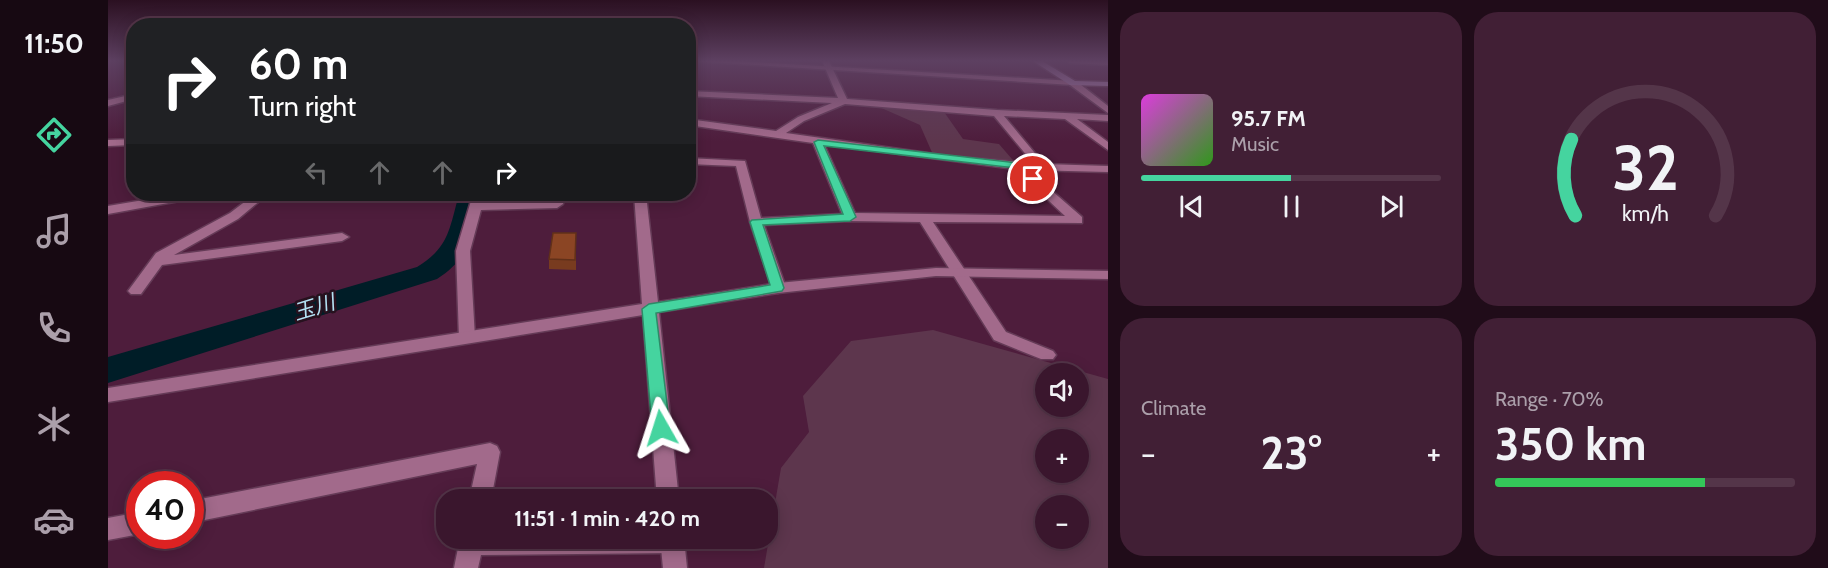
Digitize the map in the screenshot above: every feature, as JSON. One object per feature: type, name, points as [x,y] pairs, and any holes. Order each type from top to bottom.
[{"type":"street","points":[[838,88],[844,101]]},
{"type":"street","points":[[1079,88],[1108,110]]},
{"type":"street","points":[[696,93],[1108,118]]},
{"type":"street","points":[[108,103],[126,98]]},
{"type":"street","points":[[777,135],[801,119],[844,101]]},
{"type":"street","points":[[997,113],[1040,165]]},
{"type":"street","points":[[1067,116],[1108,147]]},
{"type":"street","points":[[696,123],[818,142],[1018,166],[1108,169]]},
{"type":"street","points":[[108,143],[126,142]]},
{"type":"street","points":[[818,142],[850,217]]},
{"type":"street","points":[[696,161],[741,163],[756,222],[777,288]]},
{"type":"street","points":[[756,222],[850,217],[1077,220],[1018,166]]},
{"type":"street","points":[[108,210],[158,201]]},
{"type":"street","points":[[136,291],[158,261],[234,216],[253,201]]},
{"type":"street","points":[[467,338],[462,251],[478,201]]},
{"type":"street","points":[[498,201],[557,204],[558,201]]},
{"type":"street","points":[[641,201],[667,489]]},
{"type":"street","points":[[922,217],[1000,336],[1047,354]]},
{"type":"street","points":[[158,261],[342,237]]},
{"type":"street","points":[[108,395],[777,288],[936,272],[1108,275]]},
{"type":"street","points":[[204,509],[490,452],[482,489]]},
{"type":"street","points":[[108,529],[126,526]]},
{"type":"street","points":[[466,568],[470,549]]},
{"type":"street","points":[[673,549],[675,568]]},
{"type":"shaded area","points":[[870,103],[942,109],[963,139],[999,144],[1018,166],[934,157],[920,125]]},
{"type":"shaded area","points":[[933,330],[1051,363],[1035,363],[1035,417],[1089,417],[1089,374],[1108,379],[1108,568],[764,568],[767,549],[778,549],[777,489],[781,468],[809,432],[803,396],[851,341]]},
{"type":"building","points":[[553,233],[576,233],[575,260],[549,259]]},
{"type":"waterway","name":"玉川","points":[[108,370],[427,273],[448,258],[454,250],[459,241],[469,201]]},
{"type":"route","points":[[661,428],[649,309],[777,288],[756,222],[850,217],[818,142],[1018,166],[1033,179]]}]
